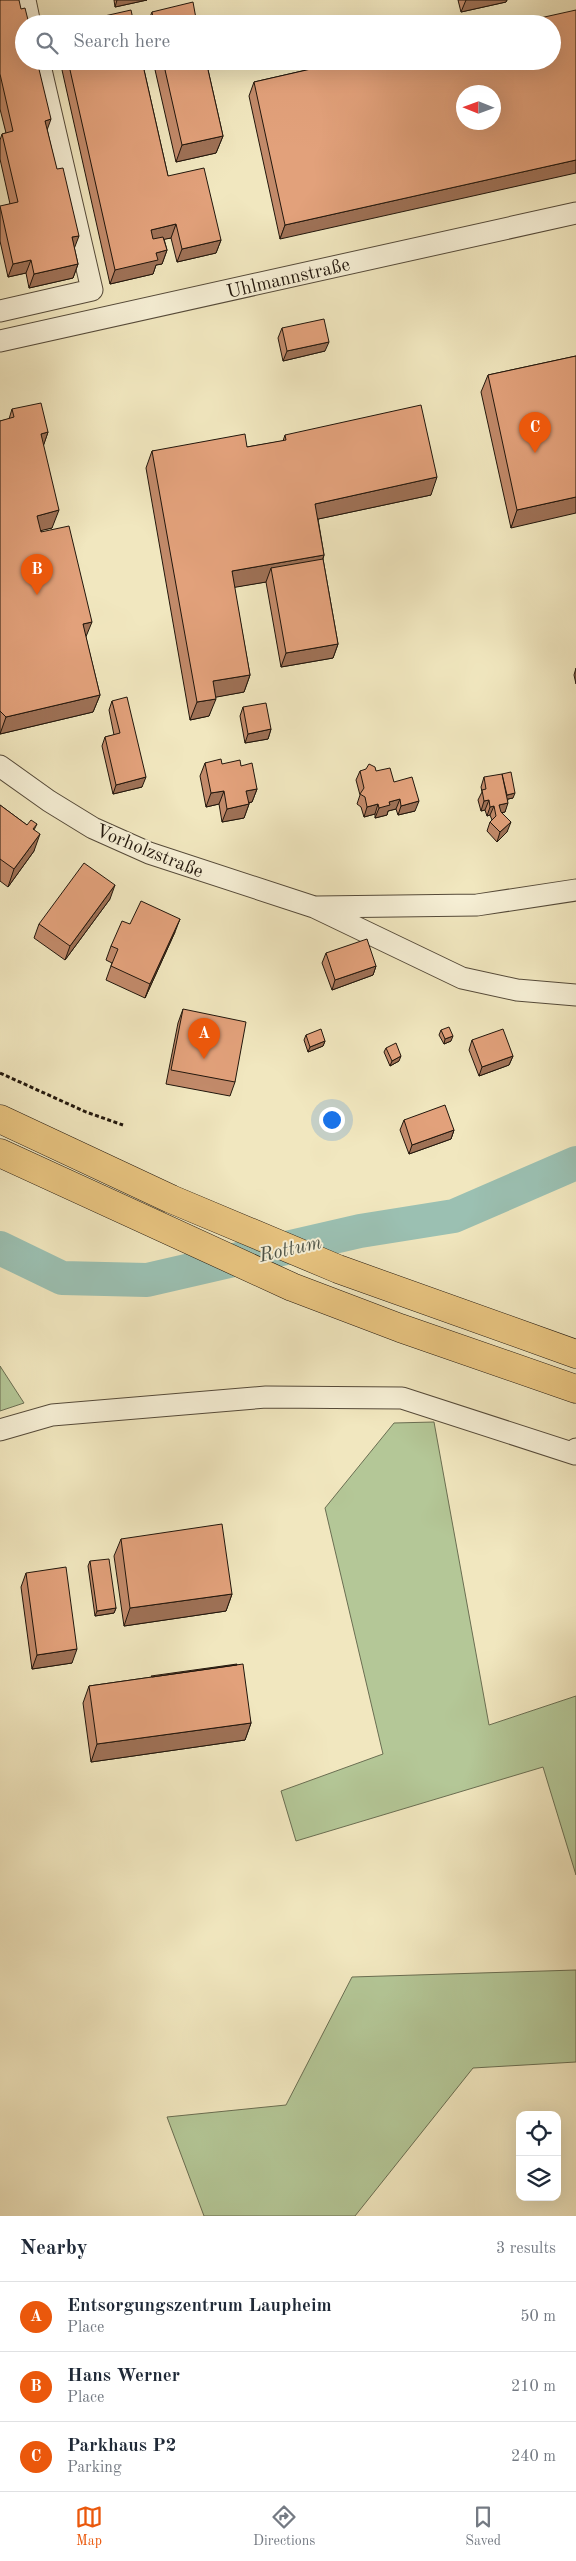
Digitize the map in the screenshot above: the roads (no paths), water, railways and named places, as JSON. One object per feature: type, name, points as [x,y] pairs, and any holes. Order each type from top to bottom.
[{"type":"highway","points":[[0,1119],[171,1200],[338,1269],[572,1353]]},
{"type":"highway","points":[[0,1153],[292,1287],[400,1328],[569,1387]]},
{"type":"street","points":[[25,0],[28,15]]},
{"type":"street","points":[[0,311],[92,290],[41,70]]},
{"type":"street","name":"Uhlmannstraße","points":[[0,341],[576,213]]},
{"type":"street","name":"Vorholzstraße","points":[[0,766],[93,828],[149,853],[314,907],[462,978],[517,990],[576,995]]},
{"type":"street","name":"Vorholzstraße","points":[[314,907],[477,906],[576,890]]},
{"type":"street","points":[[0,1430],[52,1415],[266,1397],[402,1398],[575,1454],[576,1449]]},
{"type":"waterway","name":"Rottum","points":[[0,1248],[62,1278],[147,1280],[360,1231],[454,1216],[576,1163]]},
{"type":"place","name":"Parkhaus P2","points":[[535,453]]},
{"type":"place","name":"Hans Werner","points":[[37,595]]},
{"type":"place","name":"Entsorgungszentrum Laupheim","points":[[204,1059]]}]
